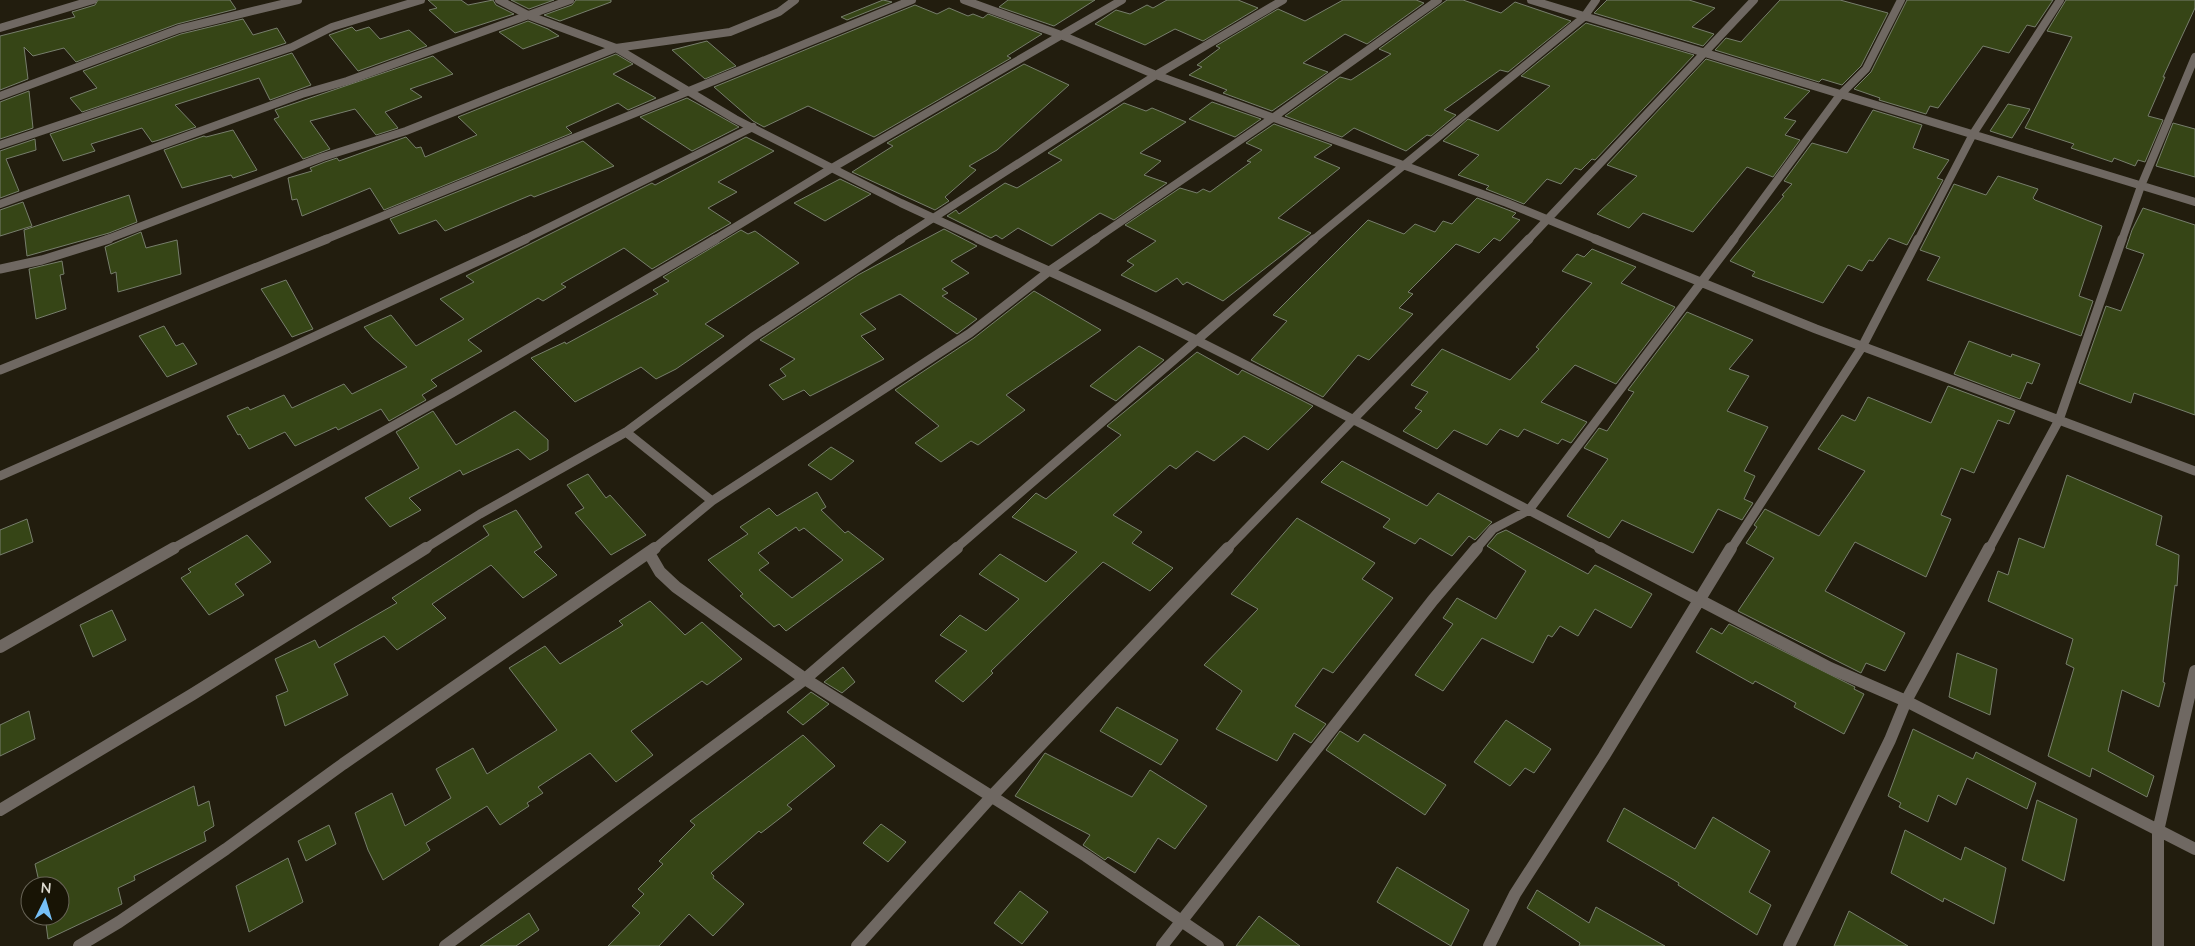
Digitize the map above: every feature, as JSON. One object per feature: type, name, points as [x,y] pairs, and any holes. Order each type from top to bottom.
[{"type":"street","points":[[0,28],[93,0]]},
{"type":"street","points":[[0,96],[179,29],[298,0]]},
{"type":"street","points":[[0,145],[292,47],[332,27],[421,0]]},
{"type":"street","points":[[499,0],[530,16],[616,48],[687,92],[832,168],[933,218],[1198,341],[1270,379],[1355,419],[1830,668],[1906,701],[2195,849]]},
{"type":"street","points":[[0,204],[302,94],[347,81],[570,0]]},
{"type":"street","points":[[0,269],[75,251],[157,222],[277,173],[384,136],[406,131],[616,48],[730,32],[779,12],[795,0]]},
{"type":"street","points":[[0,370],[472,181],[912,0]]},
{"type":"street","points":[[964,0],[1061,34],[1156,75],[1274,117],[1548,220],[1862,346],[2195,472]]},
{"type":"street","points":[[0,647],[272,492],[452,393],[680,261],[832,168],[1122,0]]},
{"type":"street","points":[[0,810],[193,694],[480,514],[626,432],[753,337],[933,218],[1156,75],[1283,0]]},
{"type":"street","points":[[79,946],[119,922],[209,860],[343,764],[649,553],[712,501],[970,333],[1048,272],[1274,117],[1438,0]]},
{"type":"street","points":[[1531,0],[2195,202]]},
{"type":"street","points":[[445,946],[805,679],[1344,213],[1405,166],[1584,17],[1596,0]]},
{"type":"street","points":[[856,946],[992,796],[1308,463],[1355,419],[1548,220],[1754,0]]},
{"type":"street","points":[[1162,946],[1434,600],[1493,529],[1528,510],[1702,283],[1840,95],[1866,69],[1901,0]]},
{"type":"street","points":[[1489,946],[1515,894],[1604,756],[1698,599],[1862,346],[1973,134],[2060,0]]},
{"type":"street","points":[[1790,946],[1885,749],[1906,701],[2059,420],[2141,186],[2195,57]]},
{"type":"street","points":[[0,476],[248,366],[615,198],[753,127]]},
{"type":"street","points":[[626,432],[712,501]]},
{"type":"street","points":[[649,553],[660,572],[676,587],[805,679],[992,796],[1182,920],[1218,946]]},
{"type":"street","points":[[2158,946],[2158,831],[2195,672]]},
{"type":"building","points":[[98,0],[230,0],[236,9],[177,24],[76,62],[64,48],[33,56],[24,47],[28,79],[0,90],[0,36],[75,17],[72,12],[95,5]]},
{"type":"building","points":[[428,0],[461,0],[468,5],[493,0],[496,5],[514,14],[455,33],[429,10],[437,8]]},
{"type":"building","points":[[511,0],[554,0],[529,9]]},
{"type":"building","points":[[576,0],[611,0],[611,2],[560,21],[544,15],[572,5]]},
{"type":"building","points":[[883,0],[892,2],[847,20],[841,17]]},
{"type":"building","points":[[1008,0],[1095,0],[1054,26],[999,7]]},
{"type":"building","points":[[1167,0],[1238,0],[1258,8],[1203,41],[1175,29],[1145,45],[1095,24],[1116,10],[1130,14],[1147,5],[1153,8]]},
{"type":"building","points":[[1343,0],[1416,0],[1424,3],[1367,44],[1345,34],[1303,63],[1328,72],[1272,111],[1223,93],[1227,90],[1189,75],[1202,67],[1197,65],[1220,48],[1216,46],[1278,9],[1305,21]]},
{"type":"building","points":[[1447,0],[1463,0],[1501,13],[1515,2],[1571,21],[1508,72],[1500,70],[1444,110],[1456,115],[1431,136],[1427,135],[1406,151],[1354,128],[1342,137],[1285,116],[1340,77],[1351,80],[1391,54],[1379,49]]},
{"type":"building","points":[[1607,0],[1689,0],[1715,8],[1692,27],[1714,34],[1703,46],[1594,13]]},
{"type":"building","points":[[1780,0],[1840,0],[1888,13],[1861,66],[1842,85],[1822,79],[1819,82],[1715,50],[1726,38],[1741,42]]},
{"type":"building","points":[[1907,0],[2053,0],[2035,27],[2027,25],[2009,53],[1983,46],[1938,108],[1930,106],[1926,114],[1879,100],[1880,98],[1854,89],[1871,72]]},
{"type":"building","points":[[2066,0],[2195,0],[2195,8],[2163,77],[2165,77],[2148,116],[2163,120],[2145,162],[2138,160],[2135,166],[2114,158],[2112,162],[2071,148],[2074,144],[2025,128],[2072,37],[2047,31]]},
{"type":"building","points":[[915,5],[937,14],[949,8],[968,16],[973,14],[983,18],[988,14],[1042,34],[1007,56],[1011,58],[874,137],[808,106],[764,127],[753,121],[714,87]]},
{"type":"building","points":[[243,19],[253,35],[277,28],[286,43],[82,112],[70,98],[97,88],[83,71],[181,34]]},
{"type":"building","points":[[528,21],[548,29],[559,36],[523,49],[499,32]]},
{"type":"building","points":[[1586,23],[1694,55],[1595,160],[1592,159],[1581,170],[1575,168],[1561,184],[1547,179],[1524,204],[1486,189],[1489,186],[1458,175],[1479,155],[1443,141],[1468,119],[1498,131],[1550,86],[1521,76]]},
{"type":"building","points":[[352,27],[356,31],[369,27],[380,39],[409,30],[427,46],[358,71],[329,35]]},
{"type":"building","points":[[707,41],[736,66],[705,79],[672,50]]},
{"type":"building","points":[[292,53],[311,85],[270,100],[259,78],[175,105],[196,127],[159,140],[152,142],[142,128],[91,144],[95,151],[63,161],[50,134]]},
{"type":"building","points":[[616,54],[633,64],[613,74],[656,98],[628,110],[618,103],[566,127],[572,133],[384,210],[370,188],[302,216],[297,199],[292,200],[288,178],[312,171],[310,168],[337,158],[339,161],[406,137],[416,148],[421,147],[425,157],[477,135],[458,117]]},
{"type":"building","points":[[433,56],[453,74],[410,89],[422,97],[385,112],[398,128],[376,135],[355,109],[310,121],[330,149],[303,159],[274,119],[279,117],[275,110]]},
{"type":"building","points":[[1706,59],[1810,91],[1784,118],[1796,121],[1785,135],[1800,140],[1773,177],[1747,167],[1693,232],[1643,213],[1629,228],[1597,214],[1637,176],[1607,165]]},
{"type":"building","points":[[1024,64],[1069,85],[997,150],[969,166],[976,170],[945,197],[949,201],[935,210],[852,172],[893,146],[887,143]]},
{"type":"building","points":[[29,91],[33,128],[0,139],[0,102]]},
{"type":"building","points":[[687,98],[739,127],[692,151],[640,117]]},
{"type":"building","points":[[1212,102],[1261,119],[1235,137],[1189,119]]},
{"type":"building","points":[[1124,103],[1146,111],[1152,108],[1186,122],[1140,153],[1161,161],[1144,175],[1167,183],[1114,220],[1100,213],[1052,246],[1018,228],[1002,239],[996,235],[991,238],[947,216],[956,210],[959,214],[1005,183],[1017,188],[1062,160],[1048,153]]},
{"type":"building","points":[[2008,104],[2030,109],[2012,138],[1990,131]]},
{"type":"building","points":[[1873,110],[1922,125],[1913,148],[1949,160],[1937,178],[1943,180],[1907,245],[1889,238],[1873,261],[1869,260],[1862,271],[1848,265],[1823,303],[1752,276],[1755,272],[1730,261],[1784,196],[1782,195],[1792,184],[1784,181],[1812,143],[1847,153]]},
{"type":"building","points":[[2173,123],[2195,129],[2195,177],[2156,166]]},
{"type":"building","points":[[1274,124],[1332,145],[1314,157],[1340,168],[1278,218],[1311,233],[1223,301],[1187,282],[1183,285],[1177,278],[1156,292],[1121,275],[1134,265],[1127,261],[1156,241],[1125,225],[1180,188],[1197,193],[1203,189],[1210,192],[1251,162],[1247,161],[1262,150],[1246,143]]},
{"type":"building","points":[[233,130],[257,170],[233,178],[231,175],[182,188],[164,150],[204,136]]},
{"type":"building","points":[[746,137],[774,151],[718,182],[737,192],[708,208],[731,223],[652,269],[624,248],[561,284],[566,287],[543,301],[538,298],[468,340],[482,351],[431,380],[437,386],[422,395],[426,400],[389,421],[381,409],[338,430],[336,427],[295,446],[285,432],[249,449],[227,416],[248,407],[250,410],[284,395],[292,408],[344,384],[352,394],[407,367],[373,338],[364,327],[391,315],[416,346],[464,319],[440,299],[474,282],[466,276],[652,183],[655,185]]},
{"type":"building","points":[[35,139],[36,150],[6,159],[19,191],[0,198],[0,151]]},
{"type":"building","points":[[583,141],[614,166],[534,197],[531,195],[445,231],[436,220],[399,234],[390,219]]},
{"type":"building","points":[[1998,176],[2038,189],[2033,198],[2035,200],[2102,226],[2079,296],[2093,301],[2081,336],[1927,280],[1940,257],[1920,250],[1954,184],[1986,195]]},
{"type":"building","points":[[840,179],[871,194],[825,221],[794,203]]},
{"type":"building","points":[[129,195],[137,222],[109,233],[27,256],[24,230]]},
{"type":"building","points":[[1477,198],[1516,213],[1512,217],[1520,220],[1500,241],[1494,238],[1479,253],[1456,244],[1408,292],[1413,294],[1399,308],[1413,314],[1369,360],[1358,355],[1323,397],[1251,360],[1287,321],[1273,315],[1368,220],[1404,234],[1415,224],[1435,232],[1443,221],[1452,224]]},
{"type":"building","points":[[23,202],[32,226],[0,236],[0,210]]},
{"type":"building","points":[[2143,208],[2195,225],[2195,415],[2134,393],[2131,403],[2079,383],[2106,306],[2121,311],[2144,254],[2126,248],[2132,230]]},
{"type":"building","points":[[944,229],[977,246],[951,261],[969,273],[942,289],[948,293],[942,296],[977,319],[957,334],[900,294],[860,314],[876,329],[861,336],[884,359],[810,396],[804,390],[783,400],[769,385],[786,376],[780,369],[795,359],[760,340],[858,275]]},
{"type":"building","points":[[741,230],[748,234],[755,231],[799,263],[705,324],[724,336],[676,369],[656,379],[641,367],[575,402],[531,358],[565,342],[566,344],[658,294],[653,290],[669,281],[663,277]]},
{"type":"building","points":[[141,232],[146,248],[177,240],[181,274],[118,292],[116,272],[111,274],[105,247]]},
{"type":"building","points":[[1592,249],[1636,267],[1621,283],[1675,307],[1616,384],[1575,365],[1541,402],[1587,422],[1571,443],[1562,439],[1558,444],[1524,429],[1518,437],[1500,429],[1487,445],[1454,430],[1437,449],[1403,431],[1422,411],[1415,408],[1428,392],[1411,385],[1442,349],[1510,380],[1539,349],[1536,347],[1592,283],[1562,271],[1577,254],[1584,257]]},
{"type":"building","points":[[62,261],[64,274],[60,275],[66,309],[36,319],[29,269]]},
{"type":"building","points":[[286,280],[313,329],[292,337],[261,289]]},
{"type":"building","points":[[1034,291],[1101,330],[1006,395],[1025,410],[978,445],[971,441],[941,462],[915,443],[939,426],[895,390],[974,338]]},
{"type":"building","points":[[1687,312],[1753,340],[1729,369],[1749,376],[1727,411],[1768,427],[1744,471],[1755,476],[1744,499],[1753,503],[1742,520],[1718,509],[1693,553],[1622,520],[1609,538],[1567,516],[1608,459],[1584,448],[1599,428],[1607,431],[1634,392],[1628,390]]},
{"type":"building","points":[[164,326],[176,346],[183,343],[197,364],[167,377],[139,336]]},
{"type":"building","points":[[1969,341],[2011,357],[2012,354],[2040,364],[2032,384],[2027,382],[2020,399],[1954,374]]},
{"type":"building","points":[[1139,346],[1164,360],[1116,401],[1090,386]]},
{"type":"building","points":[[1197,352],[1238,375],[1242,370],[1313,406],[1268,450],[1244,436],[1214,461],[1197,451],[1176,469],[1170,465],[1113,515],[1142,532],[1132,543],[1173,568],[1150,591],[1103,562],[991,671],[993,673],[963,702],[935,681],[967,651],[940,635],[960,615],[986,631],[1019,599],[979,574],[1000,554],[1046,582],[1077,552],[1012,517],[1036,493],[1046,499],[1121,435],[1107,426]]},
{"type":"building","points":[[1948,386],[2015,411],[2009,424],[1998,420],[1974,473],[1961,468],[1941,515],[1951,519],[1926,577],[1855,542],[1825,591],[1905,633],[1885,671],[1866,663],[1861,673],[1738,611],[1774,558],[1746,543],[1757,527],[1754,525],[1765,509],[1819,536],[1865,471],[1818,449],[1842,415],[1855,421],[1868,397],[1931,423]]},
{"type":"building","points":[[433,411],[456,445],[515,411],[548,440],[548,450],[530,460],[518,449],[463,475],[460,470],[409,498],[421,510],[390,527],[365,498],[419,468],[396,432]]},
{"type":"building","points":[[831,447],[854,461],[831,480],[808,465]]},
{"type":"building","points":[[1342,461],[1427,506],[1438,493],[1492,522],[1475,540],[1469,536],[1452,556],[1420,538],[1415,544],[1383,527],[1390,519],[1321,482]]},
{"type":"building","points":[[588,474],[606,498],[610,495],[646,535],[611,555],[575,513],[584,508],[567,485]]},
{"type":"building","points":[[2067,475],[2162,516],[2156,545],[2179,555],[2177,586],[2175,585],[2163,682],[2165,683],[2159,707],[2122,690],[2108,751],[2154,776],[2147,797],[2092,768],[2090,777],[2048,756],[2074,668],[2066,664],[2073,639],[1988,601],[1998,571],[2008,575],[2019,538],[2044,548]]},
{"type":"building","points":[[817,492],[826,507],[821,510],[845,533],[848,531],[884,559],[786,631],[779,624],[774,627],[740,596],[743,594],[708,560],[748,534],[740,527],[769,508],[777,516]],"holes":[[[796,527],[799,531],[804,528],[843,560],[792,598],[759,570],[769,563],[758,553]]]},
{"type":"building","points":[[516,510],[542,547],[534,552],[557,575],[523,598],[491,565],[432,604],[446,618],[397,650],[384,636],[334,664],[348,695],[285,726],[276,696],[288,691],[275,659],[315,640],[319,648],[397,603],[392,598],[489,535],[483,526]]},
{"type":"building","points":[[1297,518],[1375,563],[1362,579],[1393,598],[1333,673],[1323,668],[1295,706],[1326,724],[1311,743],[1294,733],[1277,761],[1216,729],[1242,691],[1204,665],[1258,609],[1231,594]]},
{"type":"building","points":[[27,519],[33,542],[0,555],[0,530]]},
{"type":"building","points":[[1506,530],[1588,574],[1595,565],[1652,594],[1631,628],[1595,609],[1578,636],[1560,626],[1552,637],[1548,635],[1533,663],[1482,638],[1443,691],[1415,675],[1453,624],[1443,618],[1457,598],[1496,619],[1526,571],[1487,546],[1497,534]]},
{"type":"building","points":[[247,535],[271,562],[235,584],[244,595],[209,615],[181,578],[191,572],[188,569]]},
{"type":"building","points":[[650,601],[685,635],[702,622],[742,659],[707,685],[702,681],[631,731],[653,755],[616,782],[590,753],[538,787],[543,793],[527,803],[529,806],[500,825],[487,806],[426,843],[430,850],[383,880],[368,850],[355,813],[392,793],[405,826],[451,798],[436,769],[473,748],[487,774],[557,730],[509,668],[545,646],[560,664],[623,625],[619,621]]},
{"type":"building","points":[[112,610],[126,640],[93,657],[80,625]]},
{"type":"building","points":[[1729,624],[1855,687],[1854,689],[1864,694],[1844,734],[1794,707],[1796,703],[1755,681],[1753,684],[1696,652],[1711,628],[1722,634]]},
{"type":"building","points":[[1957,653],[1997,669],[1990,715],[1949,697]]},
{"type":"building","points":[[843,667],[855,682],[842,693],[824,682]]},
{"type":"building","points":[[811,692],[829,704],[803,725],[787,712]]},
{"type":"building","points":[[1117,707],[1178,740],[1161,765],[1100,731]]},
{"type":"building","points":[[29,711],[35,739],[0,756],[0,725]]},
{"type":"building","points":[[1506,720],[1551,749],[1534,773],[1525,768],[1510,786],[1474,762]]},
{"type":"building","points":[[1913,729],[1973,759],[1976,752],[2036,783],[2027,809],[1967,778],[1956,805],[1938,795],[1928,822],[1899,807],[1901,803],[1888,796]]},
{"type":"building","points":[[1340,731],[1358,742],[1364,734],[1446,785],[1425,815],[1326,750]]},
{"type":"building","points":[[803,735],[835,766],[787,805],[792,809],[761,833],[759,831],[711,873],[714,876],[713,878],[744,904],[713,936],[689,914],[659,946],[608,946],[640,913],[632,906],[644,894],[638,889],[663,864],[659,861],[695,825],[690,821]]},
{"type":"building","points":[[1045,753],[1132,797],[1150,770],[1207,806],[1175,849],[1158,838],[1135,873],[1108,857],[1105,860],[1083,845],[1090,835],[1015,796]]},
{"type":"building","points":[[194,786],[198,806],[209,801],[214,826],[204,832],[206,841],[134,876],[135,880],[118,888],[122,904],[48,939],[46,926],[70,926],[70,876],[38,876],[35,864]]},
{"type":"building","points":[[2037,800],[2077,819],[2064,881],[2022,860]]},
{"type":"building","points":[[1624,808],[1695,849],[1713,817],[1770,851],[1749,892],[1771,905],[1757,935],[1678,885],[1679,883],[1607,841]]},
{"type":"building","points":[[881,824],[906,842],[888,862],[863,843]]},
{"type":"building","points":[[329,825],[336,844],[306,861],[298,841]]},
{"type":"building","points":[[1905,830],[1961,860],[1965,847],[2006,868],[1994,924],[1944,898],[1943,902],[1891,873]]},
{"type":"building","points":[[288,858],[303,902],[249,932],[236,886]]},
{"type":"building","points":[[1397,867],[1469,910],[1451,946],[1377,902]]},
{"type":"building","points":[[1537,890],[1589,923],[1596,907],[1665,946],[1579,946],[1580,943],[1527,908]]},
{"type":"building","points":[[1020,891],[1048,912],[1022,944],[994,923]]},
{"type":"building","points":[[1849,911],[1908,946],[1834,946]]},
{"type":"building","points":[[529,913],[539,930],[516,946],[480,946]]},
{"type":"building","points":[[1259,916],[1300,946],[1236,946]]}]
